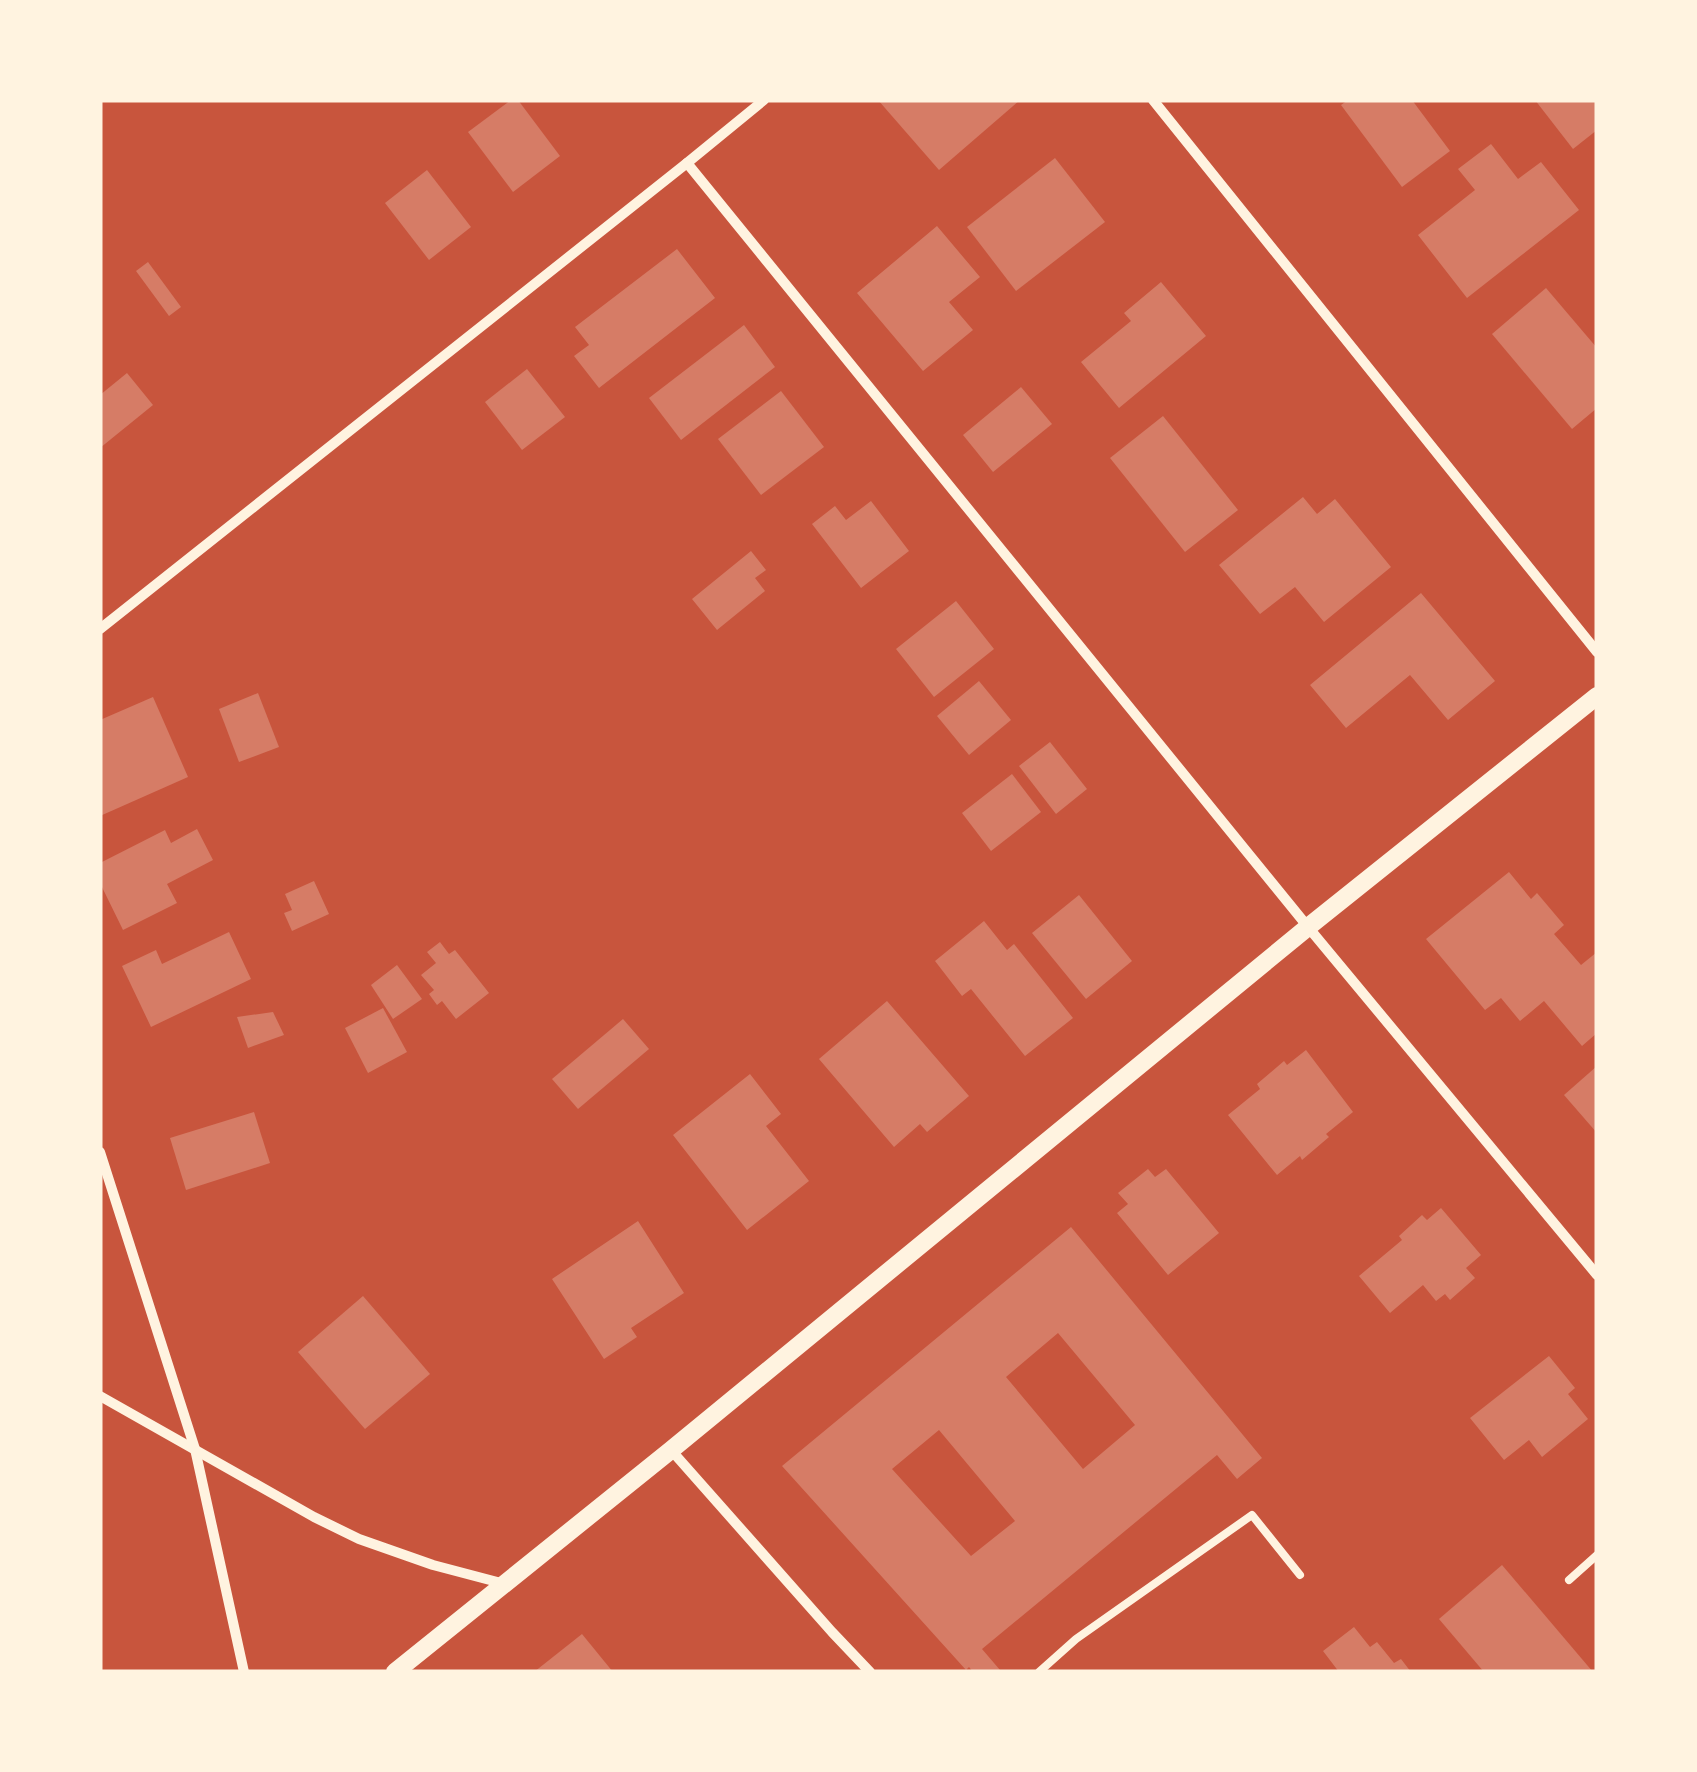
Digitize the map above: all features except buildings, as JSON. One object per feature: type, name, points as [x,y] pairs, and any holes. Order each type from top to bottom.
[{"type":"street","points":[[100,629],[764,100]]},
{"type":"street","points":[[1152,100],[1597,652]]},
{"type":"street","points":[[687,164],[1308,927],[1597,1275]]},
{"type":"street","points":[[395,1672],[1597,696]]},
{"type":"street","points":[[100,1152],[195,1448],[244,1672]]},
{"type":"street","points":[[100,1396],[359,1539],[506,1584]]},
{"type":"street","points":[[671,1450],[870,1672]]},
{"type":"lane","points":[[1040,1672],[1076,1639],[1252,1515],[1300,1575]]},
{"type":"lane","points":[[1568,1580],[1597,1555]]}]
